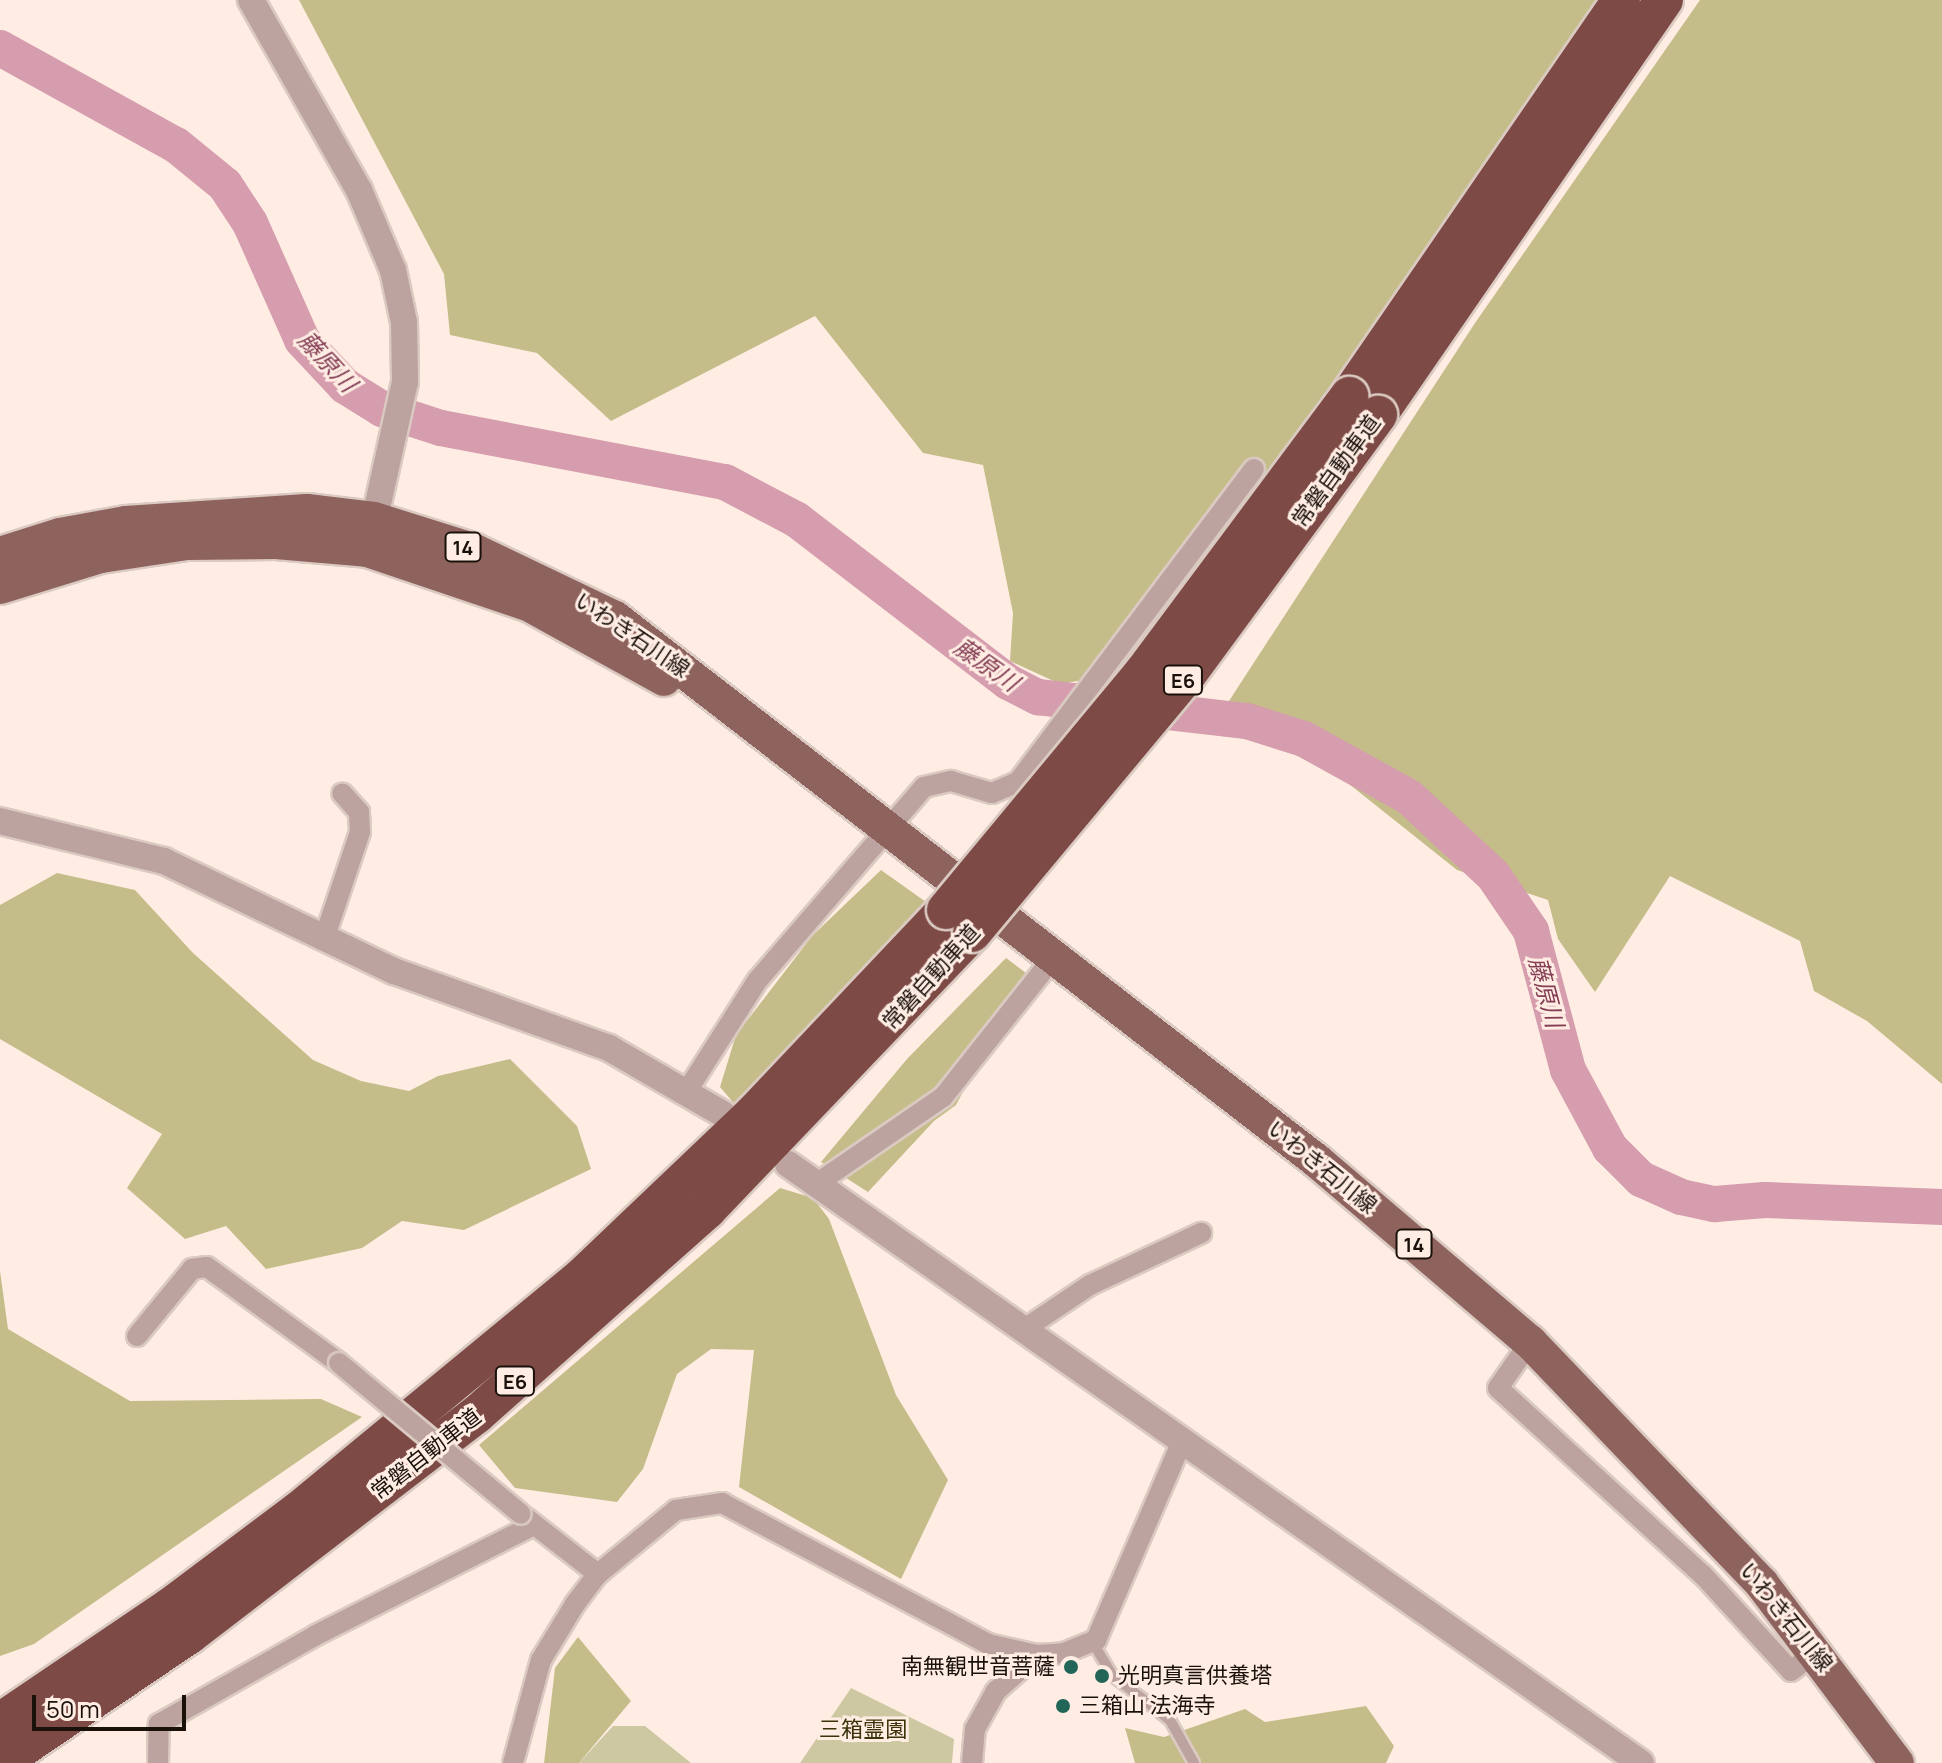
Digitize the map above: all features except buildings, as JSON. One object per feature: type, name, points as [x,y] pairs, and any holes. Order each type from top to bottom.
[{"type":"highway","name":"常磐自動車道","points":[[1363,405],[1621,0]]},
{"type":"highway","name":"常磐自動車道","points":[[0,1763],[189,1635],[476,1415],[707,1210],[959,921],[1133,686],[1363,405],[1664,0]]},
{"type":"highway","name":"常磐自動車道","points":[[0,1722],[170,1607],[322,1492],[584,1275],[959,921]]},
{"type":"highway","points":[[0,1700],[170,1607]]},
{"type":"main road","name":"いわき石川線","points":[[0,554],[60,535],[210,513],[307,511],[371,534],[530,605],[616,649],[854,806],[1317,1161],[1530,1342],[1762,1584],[1897,1763]]},
{"type":"main road","name":"いわき石川線","points":[[0,587],[101,556],[187,543],[276,542],[371,534]]},
{"type":"street","points":[[251,0],[359,190],[393,270],[404,322],[405,382],[371,534]]},
{"type":"street","points":[[687,1091],[757,981],[889,833],[924,787],[934,781],[1004,791],[1018,782],[1055,727],[1254,469]]},
{"type":"street","points":[[324,939],[360,832],[359,812],[342,793]]},
{"type":"street","points":[[0,821],[164,861],[394,971],[609,1048],[723,1114]]},
{"type":"street","points":[[816,1184],[943,1097],[1053,958]]},
{"type":"street","points":[[788,1164],[1641,1763]]},
{"type":"street","points":[[1023,1330],[1090,1285],[1201,1233]]},
{"type":"street","points":[[137,1336],[192,1269],[207,1267],[339,1363],[598,1574]]},
{"type":"street","points":[[1530,1342],[1498,1388],[1703,1575],[1791,1671],[1816,1652]]},
{"type":"street","points":[[513,1763],[541,1660],[598,1574],[676,1510],[722,1503],[988,1644],[1037,1655],[1064,1653],[1093,1643],[1182,1441]]},
{"type":"street","points":[[158,1763],[159,1724],[528,1519]]},
{"type":"street","points":[[972,1763],[975,1729],[996,1691],[1037,1655]]},
{"type":"lane","points":[[1093,1643],[1113,1676],[1170,1720],[1194,1763]]},
{"type":"green space","name":"三箱霊園","points":[[851,1688],[954,1739],[952,1763],[800,1763]]},
{"type":"green space","points":[[613,1726],[645,1726],[691,1763],[579,1763]]},
{"type":"shaded area","points":[[299,0],[1600,0],[1277,485],[1161,608],[1124,673],[1060,684],[1010,661],[1013,613],[983,465],[923,453],[815,316],[611,421],[537,353],[450,335],[444,274]]},
{"type":"shaded area","points":[[1700,0],[1942,0],[1942,1084],[1867,1021],[1814,991],[1800,941],[1670,876],[1595,992],[1558,939],[1548,900],[1457,870],[1339,776],[1227,704],[1475,323]]},
{"type":"shaded area","points":[[881,870],[933,907],[738,1108],[720,1087],[736,1035],[812,936]]},
{"type":"shaded area","points":[[57,873],[135,890],[193,953],[313,1060],[361,1081],[409,1091],[438,1076],[510,1059],[577,1126],[591,1169],[464,1230],[402,1221],[362,1248],[266,1269],[226,1226],[185,1239],[127,1188],[162,1134],[0,1039],[0,905]]},
{"type":"shaded area","points":[[1006,958],[1026,973],[956,1105],[934,1121],[868,1192],[821,1162],[907,1059]]},
{"type":"shaded area","points":[[780,1188],[813,1198],[829,1219],[896,1395],[948,1480],[901,1579],[739,1487],[754,1350],[711,1349],[677,1374],[643,1469],[617,1502],[515,1488],[479,1445]]},
{"type":"shaded area","points":[[0,1271],[8,1329],[130,1401],[321,1399],[362,1417],[34,1644],[0,1656]]},
{"type":"shaded area","points":[[578,1637],[631,1701],[579,1763],[544,1763],[555,1668]]},
{"type":"shaded area","points":[[1366,1706],[1394,1746],[1386,1763],[1135,1763],[1125,1728],[1164,1737],[1245,1709],[1265,1722]]},
{"type":"waterway","name":"藤原川","points":[[0,48],[176,145],[225,185],[250,223],[302,340],[345,386],[382,409],[441,428],[725,482],[797,520],[1008,682],[1038,697],[1247,721],[1304,739],[1409,797],[1493,875],[1531,931],[1568,1070],[1610,1148],[1641,1179],[1681,1197],[1715,1204],[1765,1200],[1942,1207]]},
{"type":"place","name":"南無観世音菩薩","points":[[1071,1667]]},
{"type":"place","name":"光明真言供養塔","points":[[1102,1676]]},
{"type":"place","name":"三箱山 法海寺","points":[[1063,1706]]}]
